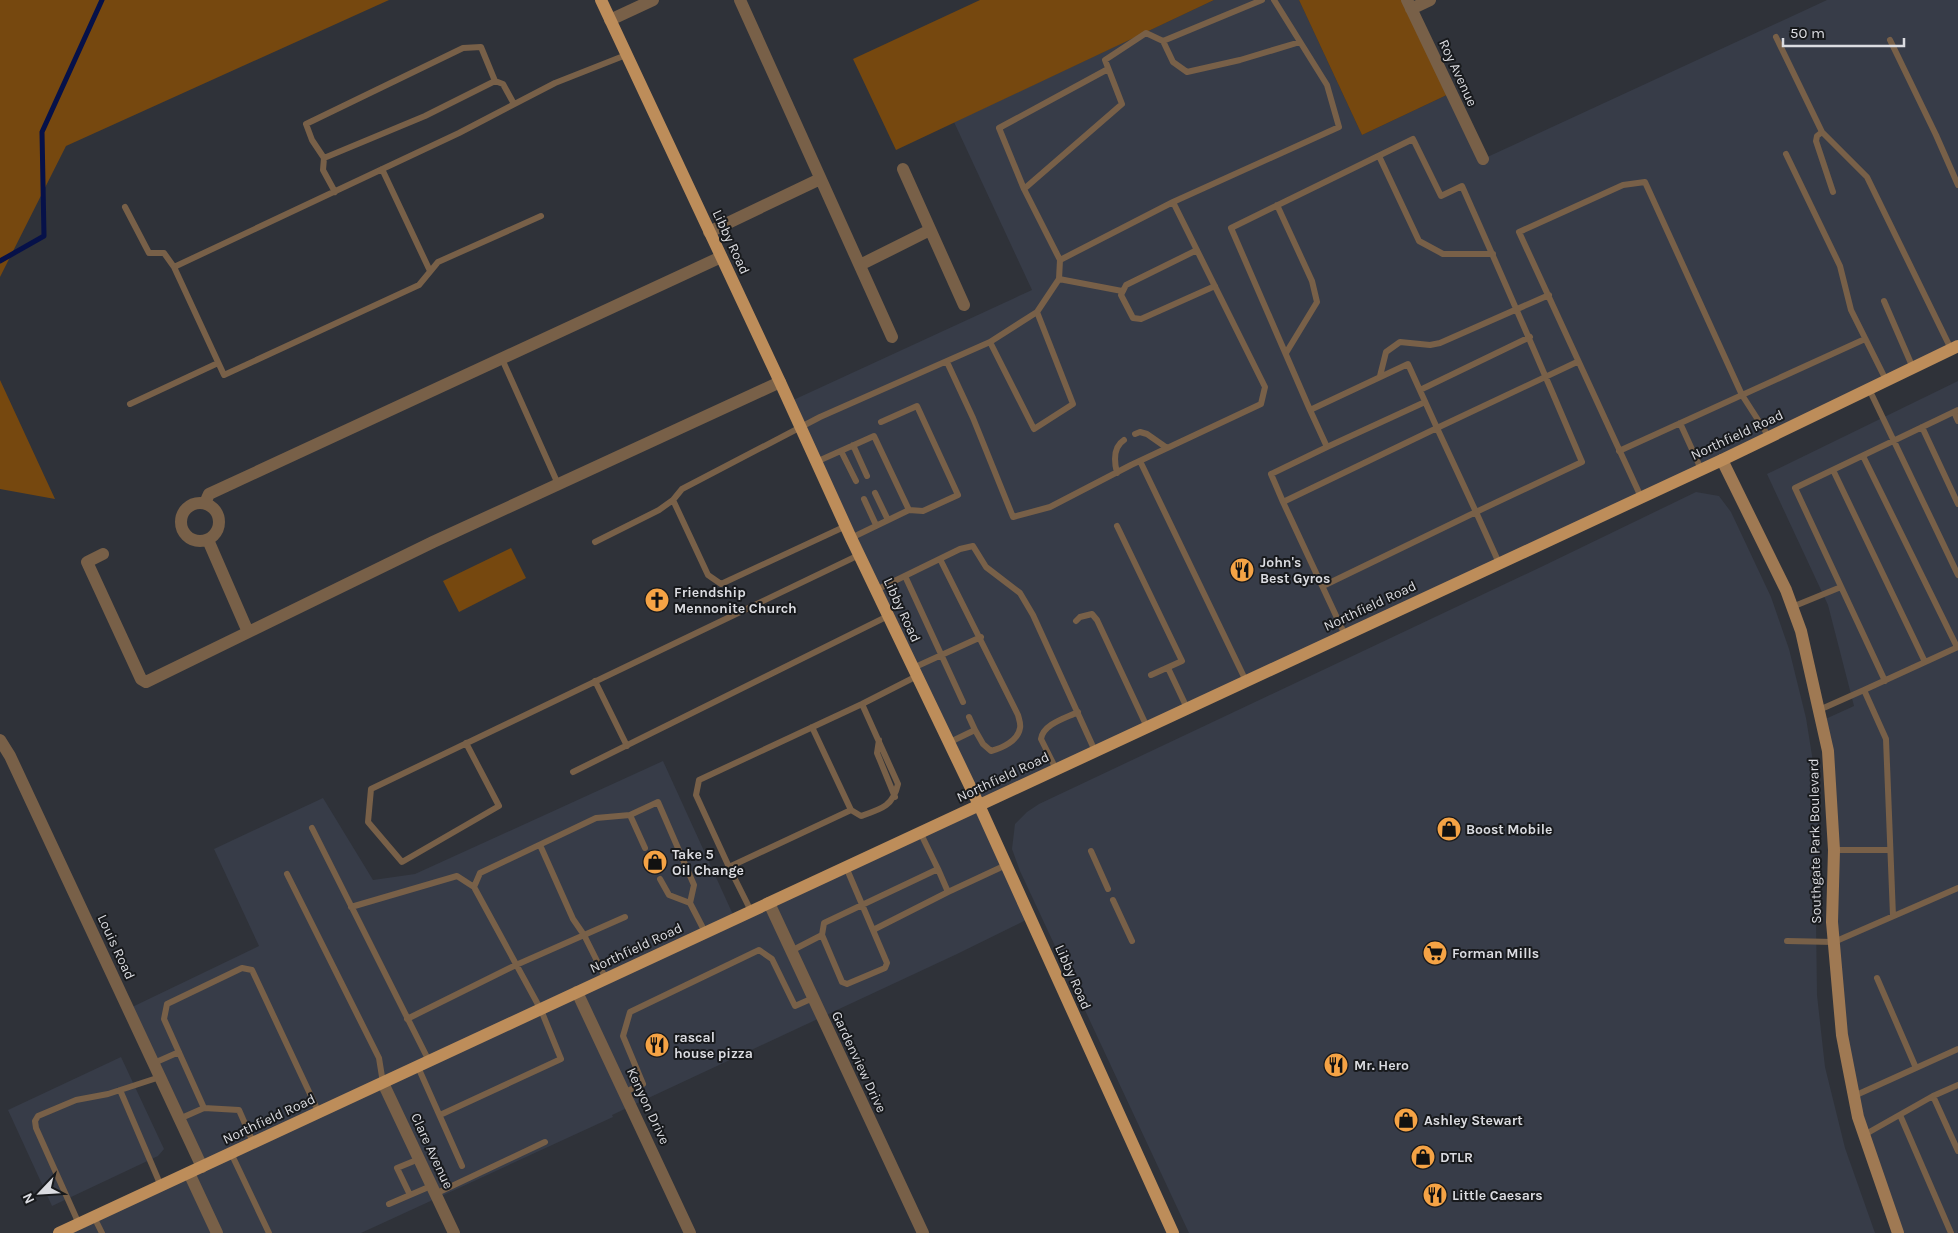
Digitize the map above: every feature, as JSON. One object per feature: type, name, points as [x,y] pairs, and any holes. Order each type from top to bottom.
[{"type":"main road","name":"Libby Road","points":[[601,0],[848,532],[1006,865],[1173,1233]]},
{"type":"main road","name":"Northfield Road","points":[[60,1233],[1722,460],[1955,348]]},
{"type":"street","points":[[610,20],[654,0]]},
{"type":"street","points":[[740,0],[892,336]]},
{"type":"street","points":[[1409,4],[1430,0]]},
{"type":"street","name":"Roy Avenue","points":[[1409,4],[1483,159]]},
{"type":"street","points":[[904,169],[964,306]]},
{"type":"street","points":[[709,232],[820,179]]},
{"type":"street","points":[[860,265],[930,230]]},
{"type":"street","points":[[205,503],[209,494],[721,257]]},
{"type":"street","points":[[103,554],[87,562],[141,679],[146,682],[433,542],[780,382]]},
{"type":"street","name":"Southgate Park Boulevard","points":[[1722,460],[1782,581],[1801,631],[1819,710],[1828,751],[1834,850],[1832,922],[1842,1035],[1864,1135],[1898,1233]]},
{"type":"street","points":[[193,503],[205,503],[213,507],[218,515],[220,522],[215,534],[208,540],[194,540],[187,536],[182,527],[184,510],[193,503]]},
{"type":"street","points":[[208,540],[248,632]]},
{"type":"street","name":"Louis Road","points":[[0,740],[10,756],[202,1167]]},
{"type":"street","name":"Gardenview Drive","points":[[769,903],[923,1233]]},
{"type":"street","name":"Kenyon Drive","points":[[577,992],[690,1233]]},
{"type":"street","name":"Clare Avenue","points":[[383,1083],[454,1233]]},
{"type":"street","points":[[189,1173],[217,1233]]},
{"type":"lane","points":[[1163,41],[1262,0]]},
{"type":"lane","points":[[1060,260],[1173,202],[1339,127],[1326,85],[1274,0]]},
{"type":"lane","points":[[1024,189],[1122,104],[1105,60],[1146,33],[1163,41],[1173,62],[1186,72],[1240,60],[1300,42]]},
{"type":"lane","points":[[1776,37],[1822,132],[1866,177],[1955,348]]},
{"type":"lane","points":[[1890,40],[1936,134],[1958,186]]},
{"type":"lane","points":[[335,192],[324,170],[324,158],[312,140],[306,124],[463,48],[481,47],[495,81]]},
{"type":"lane","points":[[174,267],[335,192],[555,83],[626,55]]},
{"type":"lane","points":[[595,542],[659,510],[673,500],[682,489],[820,417],[990,342],[1037,312],[1059,279],[1060,260],[1024,189],[999,128],[1108,69]]},
{"type":"lane","points":[[324,158],[424,116],[495,81],[503,84],[514,104]]},
{"type":"lane","points":[[1822,132],[1817,136],[1816,141],[1834,192]]},
{"type":"lane","points":[[1322,586],[1582,462],[1544,378],[1530,337],[1462,186],[1441,196],[1413,139],[1231,228],[1327,447]]},
{"type":"lane","points":[[1786,154],[1840,266],[1851,310],[1887,382]]},
{"type":"lane","points":[[1379,156],[1420,241],[1442,254],[1493,254]]},
{"type":"lane","points":[[382,169],[430,271]]},
{"type":"lane","points":[[1641,497],[1519,232],[1623,185],[1644,182],[1742,395],[1769,437]]},
{"type":"lane","points":[[947,362],[973,418],[1013,517],[1050,506],[1261,404],[1265,387],[1173,202]]},
{"type":"lane","points":[[1277,205],[1312,281],[1317,302],[1286,353]]},
{"type":"lane","points":[[125,207],[148,253],[164,253],[174,267],[224,374],[419,285],[438,262],[540,216]]},
{"type":"lane","points":[[1197,250],[1126,285],[1121,295],[1131,315],[1137,320],[1215,286]]},
{"type":"lane","points":[[1059,279],[1122,291]]},
{"type":"lane","points":[[1380,376],[1386,352],[1400,342],[1430,345],[1440,343],[1518,310],[1548,295]]},
{"type":"lane","points":[[1884,301],[1913,368]]},
{"type":"lane","points":[[990,342],[1034,429],[1074,404],[1037,312]]},
{"type":"lane","points":[[1420,390],[1530,337]]},
{"type":"lane","points":[[1619,451],[1865,339]]},
{"type":"lane","points":[[502,359],[558,484]]},
{"type":"lane","points":[[1283,502],[1578,362]]},
{"type":"lane","points":[[130,404],[218,363]]},
{"type":"lane","points":[[1310,410],[1408,364],[1499,563]]},
{"type":"lane","points":[[1869,389],[1958,575]]},
{"type":"lane","points":[[1345,635],[1271,474],[1425,402]]},
{"type":"lane","points":[[673,500],[708,575],[721,584],[848,532],[876,525],[909,510],[923,511],[958,495],[917,406],[882,422]]},
{"type":"lane","points":[[1885,681],[1795,488],[1956,411],[1958,421]]},
{"type":"lane","points":[[1680,423],[1701,469]]},
{"type":"lane","points":[[1922,427],[1958,504]]},
{"type":"lane","points":[[1135,434],[1140,432],[1147,434],[1167,448]]},
{"type":"lane","points":[[816,462],[874,436],[909,510]]},
{"type":"lane","points":[[1117,473],[1114,459],[1119,443],[1124,440]]},
{"type":"lane","points":[[853,445],[867,476]]},
{"type":"lane","points":[[841,451],[856,481]]},
{"type":"lane","points":[[1819,710],[1957,647],[1863,456]]},
{"type":"lane","points":[[1140,461],[1246,681]]},
{"type":"lane","points":[[1833,470],[1925,662]]},
{"type":"lane","points":[[875,493],[888,520]]},
{"type":"lane","points":[[864,499],[876,525]]},
{"type":"lane","points":[[1117,526],[1182,661],[1151,676]]},
{"type":"lane","points":[[876,590],[966,546],[973,546],[986,567],[1020,593],[1033,615],[1095,751]]},
{"type":"lane","points":[[466,743],[499,806],[402,862],[368,822],[371,789],[466,743],[595,681],[859,555]]},
{"type":"lane","points":[[940,558],[1018,715],[1020,728],[1015,738],[1008,744],[991,751],[983,744],[969,717]]},
{"type":"lane","points":[[905,576],[963,702]]},
{"type":"lane","points":[[1792,607],[1841,587]]},
{"type":"lane","points":[[1076,621],[1080,616],[1092,614],[1097,620],[1147,727]]},
{"type":"lane","points":[[573,772],[888,616]]},
{"type":"lane","points":[[751,911],[696,795],[699,780],[862,704],[942,655],[980,637]]},
{"type":"lane","points":[[1168,668],[1187,708]]},
{"type":"lane","points":[[595,681],[627,746]]},
{"type":"lane","points":[[1864,690],[1886,739],[1893,916]]},
{"type":"lane","points":[[812,727],[851,810],[861,816],[878,811],[895,798],[898,784],[862,704]]},
{"type":"lane","points":[[1056,769],[1042,739],[1042,734],[1052,725],[1078,712]]},
{"type":"lane","points":[[948,742],[975,730]]},
{"type":"lane","points":[[474,887],[480,873],[596,818],[630,815],[658,802],[694,884],[690,903],[705,932]]},
{"type":"lane","points":[[729,867],[851,810]]},
{"type":"lane","points":[[630,815],[645,848]]},
{"type":"lane","points":[[312,828],[407,1019],[440,1115],[462,1166]]},
{"type":"lane","points":[[920,832],[948,892]]},
{"type":"lane","points":[[540,844],[573,919],[584,935],[606,979]]},
{"type":"lane","points":[[1834,850],[1890,850]]},
{"type":"lane","points":[[1091,851],[1108,889]]},
{"type":"lane","points":[[873,930],[1006,865]]},
{"type":"lane","points":[[846,867],[862,905],[887,963],[885,968],[847,984],[842,982],[822,935],[824,923],[862,905],[938,869]]},
{"type":"lane","points":[[287,874],[379,1058],[383,1083]]},
{"type":"lane","points":[[352,907],[457,876],[474,887],[541,1010],[561,1059],[440,1115]]},
{"type":"lane","points":[[660,879],[668,895],[690,903]]},
{"type":"lane","points":[[1786,941],[1834,942],[1958,888]]},
{"type":"lane","points":[[1114,900],[1132,941]]},
{"type":"lane","points":[[407,1019],[516,965],[625,917]]},
{"type":"lane","points":[[791,951],[822,935]]},
{"type":"lane","points":[[625,1092],[643,1084],[623,1036],[630,1012],[759,950],[772,959],[795,1006],[813,998]]},
{"type":"lane","points":[[204,1108],[164,1019],[167,1004],[242,968],[252,970],[319,1112]]},
{"type":"lane","points":[[1877,978],[1916,1068]]},
{"type":"lane","points":[[1854,1096],[1958,1049]]},
{"type":"lane","points":[[154,1064],[179,1052]]},
{"type":"lane","points":[[79,1224],[36,1128],[35,1121],[38,1116],[76,1100],[120,1090],[160,1077]]},
{"type":"lane","points":[[1864,1135],[1933,1096],[1958,1085]]},
{"type":"lane","points":[[120,1090],[161,1186]]},
{"type":"lane","points":[[1933,1096],[1958,1151]]},
{"type":"lane","points":[[179,1119],[204,1108],[239,1110],[253,1142]]},
{"type":"lane","points":[[1900,1115],[1951,1233]]},
{"type":"lane","points":[[389,1204],[410,1195],[433,1190],[545,1142]]},
{"type":"lane","points":[[231,1153],[270,1233]]},
{"type":"lane","points":[[410,1195],[397,1168],[419,1159]]},
{"type":"lane","points":[[94,1217],[102,1233]]},
{"type":"shaded area","points":[[0,0],[389,0],[66,146],[0,277]]},
{"type":"shaded area","points":[[980,0],[1214,0],[896,150],[853,59]]},
{"type":"shaded area","points":[[1214,0],[1299,0],[1362,135],[1451,93],[1483,159],[1827,0],[1958,0],[1958,347],[979,805],[1030,918],[612,1115],[613,1117],[361,1233],[60,1233],[202,1167],[128,1009],[259,946],[214,849],[323,798],[373,880],[415,874],[663,761],[735,919],[978,805],[789,402],[1032,290],[954,122]]},
{"type":"shaded area","points":[[1299,0],[1407,0],[1451,93],[1362,135]]},
{"type":"shaded area","points":[[0,380],[55,499],[0,489]]},
{"type":"shaded area","points":[[1958,381],[1958,1233],[1898,1233],[1886,1200],[1842,1035],[1821,721],[1854,706],[1828,605],[1767,474]]},
{"type":"shaded area","points":[[1696,492],[1719,496],[1731,512],[1771,597],[1789,649],[1806,718],[1818,793],[1817,995],[1825,1067],[1845,1148],[1875,1233],[1189,1233],[1020,871],[1012,849],[1015,824],[1027,812],[1039,804]]},
{"type":"shaded area","points":[[511,548],[526,578],[459,612],[443,581]]},
{"type":"shaded area","points":[[121,1057],[164,1149],[158,1156],[52,1206],[8,1110]]},
{"type":"waterway","points":[[0,261],[44,236],[42,132],[102,0]]},
{"type":"place","name":"John's Best Gyros","points":[[1242,570]]},
{"type":"place","name":"Friendship Mennonite Church","points":[[657,600]]},
{"type":"place","name":"Boost Mobile","points":[[1449,829]]},
{"type":"place","name":"Take 5 Oil Change","points":[[655,862]]},
{"type":"place","name":"Forman Mills","points":[[1435,953]]},
{"type":"place","name":"rascal house pizza","points":[[657,1045]]},
{"type":"place","name":"Mr. Hero","points":[[1336,1065]]},
{"type":"place","name":"Ashley Stewart","points":[[1406,1120]]},
{"type":"place","name":"DTLR","points":[[1423,1157]]},
{"type":"place","name":"Little Caesars","points":[[1435,1195]]}]
